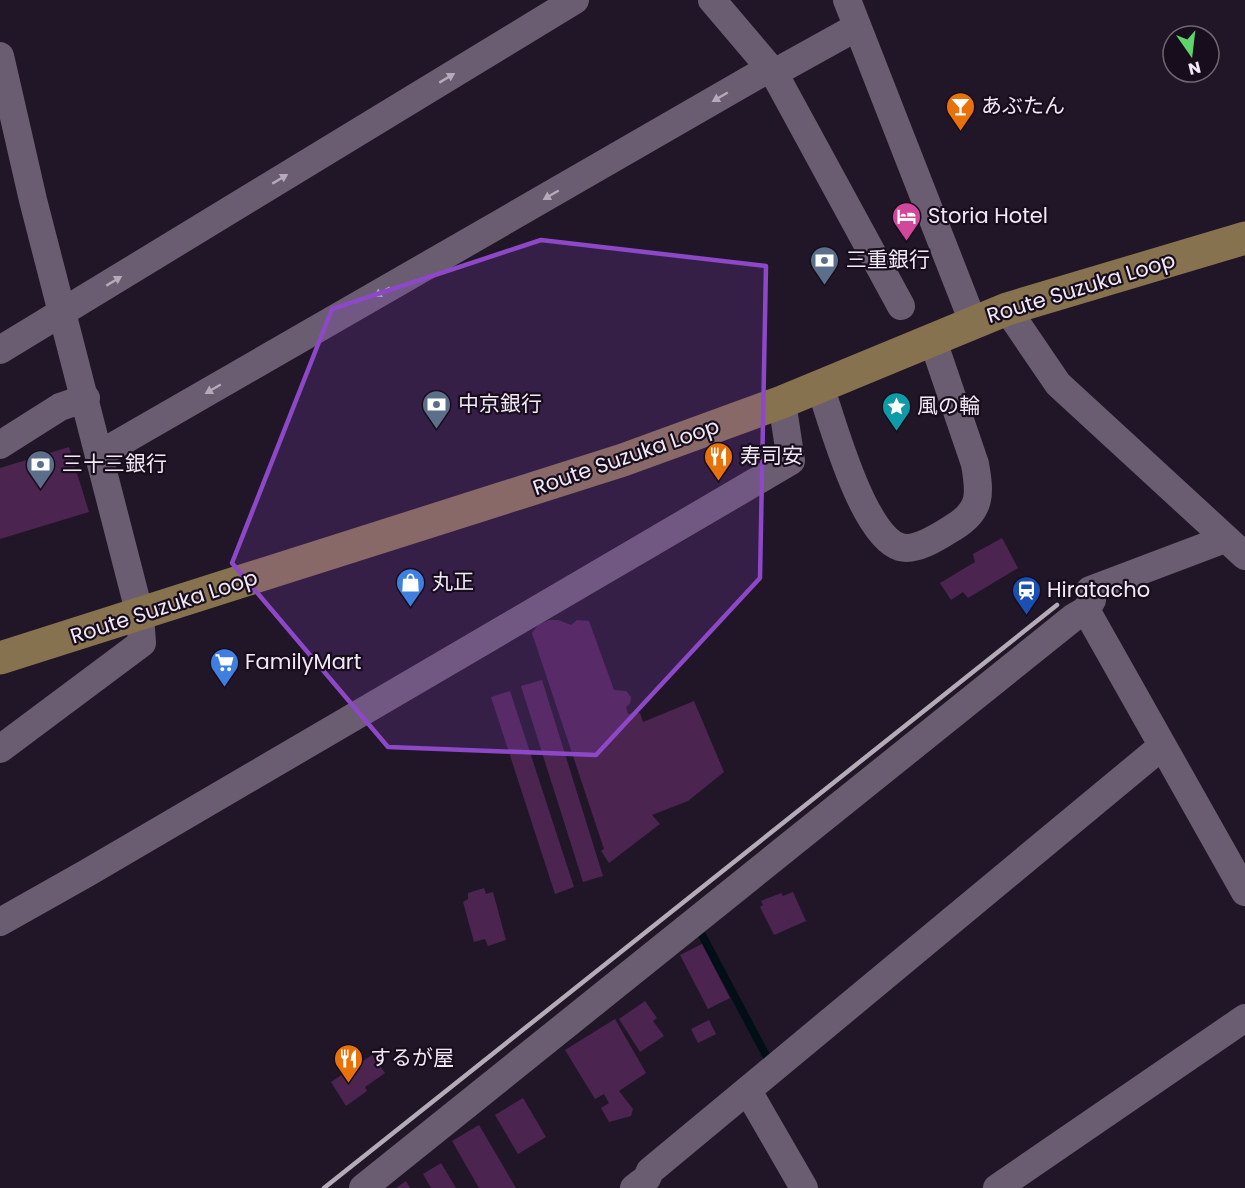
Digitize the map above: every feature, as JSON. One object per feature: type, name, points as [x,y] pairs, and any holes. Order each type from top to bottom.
[{"type":"main road","name":"Route Suzuka Loop","points":[[1,654],[140,615],[623,460],[782,402],[932,338],[1007,309],[1245,238]]},
{"type":"street","points":[[0,350],[575,0]]},
{"type":"street","points":[[712,0],[772,70],[901,306]]},
{"type":"street","points":[[848,0],[973,322]]},
{"type":"street","points":[[100,454],[772,70],[857,27]]},
{"type":"street","points":[[0,56],[33,200],[64,311],[140,615],[142,644],[0,749]]},
{"type":"street","points":[[1007,309],[1058,384],[1235,548]]},
{"type":"street","points":[[820,386],[858,493],[874,524],[890,543],[902,548],[931,541],[969,518],[978,502],[975,464],[932,338]]},
{"type":"street","points":[[0,445],[60,406],[86,399]]},
{"type":"street","points":[[0,922],[82,877],[791,461],[782,402]]},
{"type":"street","points":[[363,1188],[1064,625],[1086,610],[1092,600],[1090,590],[1235,548]]},
{"type":"street","points":[[1086,610],[1161,747],[1245,892]]},
{"type":"street","points":[[634,1188],[647,1178],[650,1171],[1161,747]]},
{"type":"street","points":[[997,1188],[1245,1018]]},
{"type":"street","points":[[747,1091],[804,1188]]},
{"type":"highlighted area","points":[[541,240],[766,266],[760,578],[596,755],[388,747],[232,563],[332,309]]},
{"type":"building","name":"三十三銀行","points":[[69,447],[89,512],[0,539],[0,468]]},
{"type":"building","points":[[1002,538],[1018,568],[968,598],[963,592],[951,600],[940,583],[975,562],[973,554]]},
{"type":"building","points":[[549,620],[558,620],[571,625],[577,620],[589,621],[614,690],[626,691],[631,697],[630,704],[626,707],[628,714],[640,713],[643,722],[694,701],[724,772],[688,801],[652,815],[660,824],[609,863],[601,851],[604,849],[532,633],[538,625]]},
{"type":"building","points":[[542,680],[603,876],[583,882],[521,686]]},
{"type":"building","points":[[510,691],[574,887],[555,894],[491,697]]},
{"type":"building","points":[[484,888],[486,894],[493,892],[506,940],[488,946],[485,939],[474,942],[463,902],[468,899],[468,893]]},
{"type":"building","points":[[793,892],[806,921],[774,935],[760,907],[763,905],[761,901],[781,893],[783,896]]},
{"type":"building","points":[[702,944],[730,998],[708,1009],[680,955]]},
{"type":"building","points":[[645,1001],[657,1018],[653,1021],[664,1036],[640,1052],[619,1019]]},
{"type":"building","points":[[615,1019],[646,1073],[619,1091],[633,1109],[631,1116],[609,1122],[601,1108],[609,1103],[604,1094],[595,1099],[565,1050]]},
{"type":"building","points":[[709,1020],[716,1034],[698,1043],[691,1029]]},
{"type":"building","points":[[372,1055],[385,1073],[365,1087],[367,1091],[346,1106],[331,1082]]},
{"type":"building","points":[[523,1098],[546,1137],[518,1154],[495,1115]]},
{"type":"building","points":[[479,1125],[516,1188],[479,1188],[452,1141]]},
{"type":"building","points":[[441,1163],[456,1188],[431,1188],[423,1174]]},
{"type":"building","points":[[406,1181],[410,1188],[396,1188]]},
{"type":"waterway","points":[[701,933],[769,1061]]},
{"type":"railway","points":[[324,1188],[1057,605]]},
{"type":"place","name":"あぶたん","points":[[960,132]]},
{"type":"place","name":"Storia Hotel","points":[[907,242]]},
{"type":"place","name":"三重銀行","points":[[825,286]]},
{"type":"place","name":"中京銀行","points":[[437,430]]},
{"type":"place","name":"風の輪","points":[[896,432]]},
{"type":"place","name":"寿司安","points":[[719,482]]},
{"type":"place","name":"三十三銀行","points":[[41,490]]},
{"type":"place","name":"丸正","points":[[411,608]]},
{"type":"place","name":"Hiratacho","points":[[1026,616]]},
{"type":"place","name":"FamilyMart","points":[[224,688]]},
{"type":"place","name":"するが屋","points":[[349,1084]]}]
